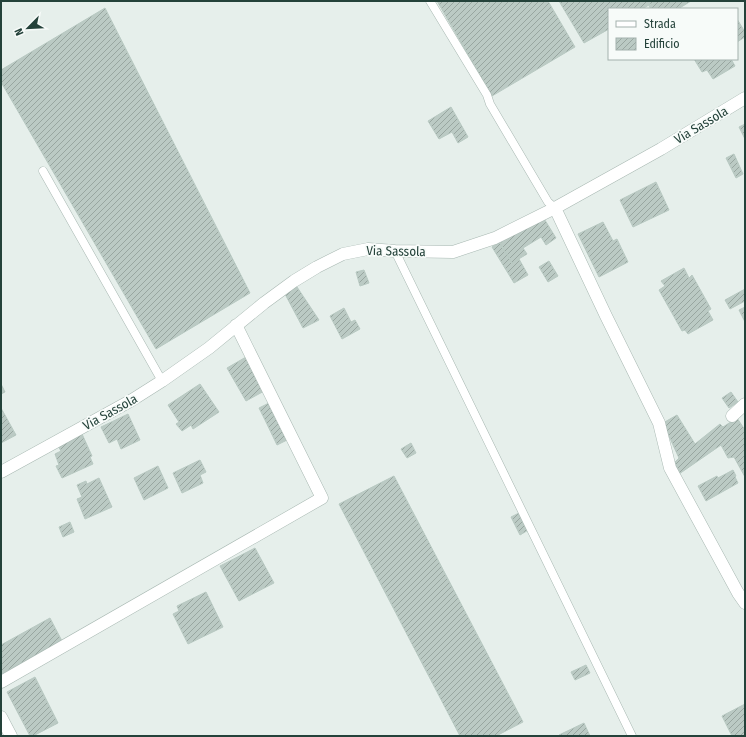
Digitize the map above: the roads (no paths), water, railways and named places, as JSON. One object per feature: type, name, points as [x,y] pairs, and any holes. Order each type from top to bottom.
[{"type":"street","name":"Via Sassola","points":[[1,472],[132,400],[162,381],[209,348],[264,303],[294,281],[317,267],[343,254],[368,249],[453,252],[495,238],[555,208],[661,149],[745,98]]},
{"type":"street","points":[[555,208],[659,424],[670,468],[738,593],[745,603]]},
{"type":"street","points":[[1,682],[322,498],[236,326]]},
{"type":"street","points":[[732,416],[745,404]]},
{"type":"street","points":[[1,717],[11,736]]},
{"type":"lane","points":[[430,1],[487,95],[490,104],[548,202],[555,208]]},
{"type":"lane","points":[[43,171],[162,381]]},
{"type":"lane","points":[[395,251],[632,736]]}]
